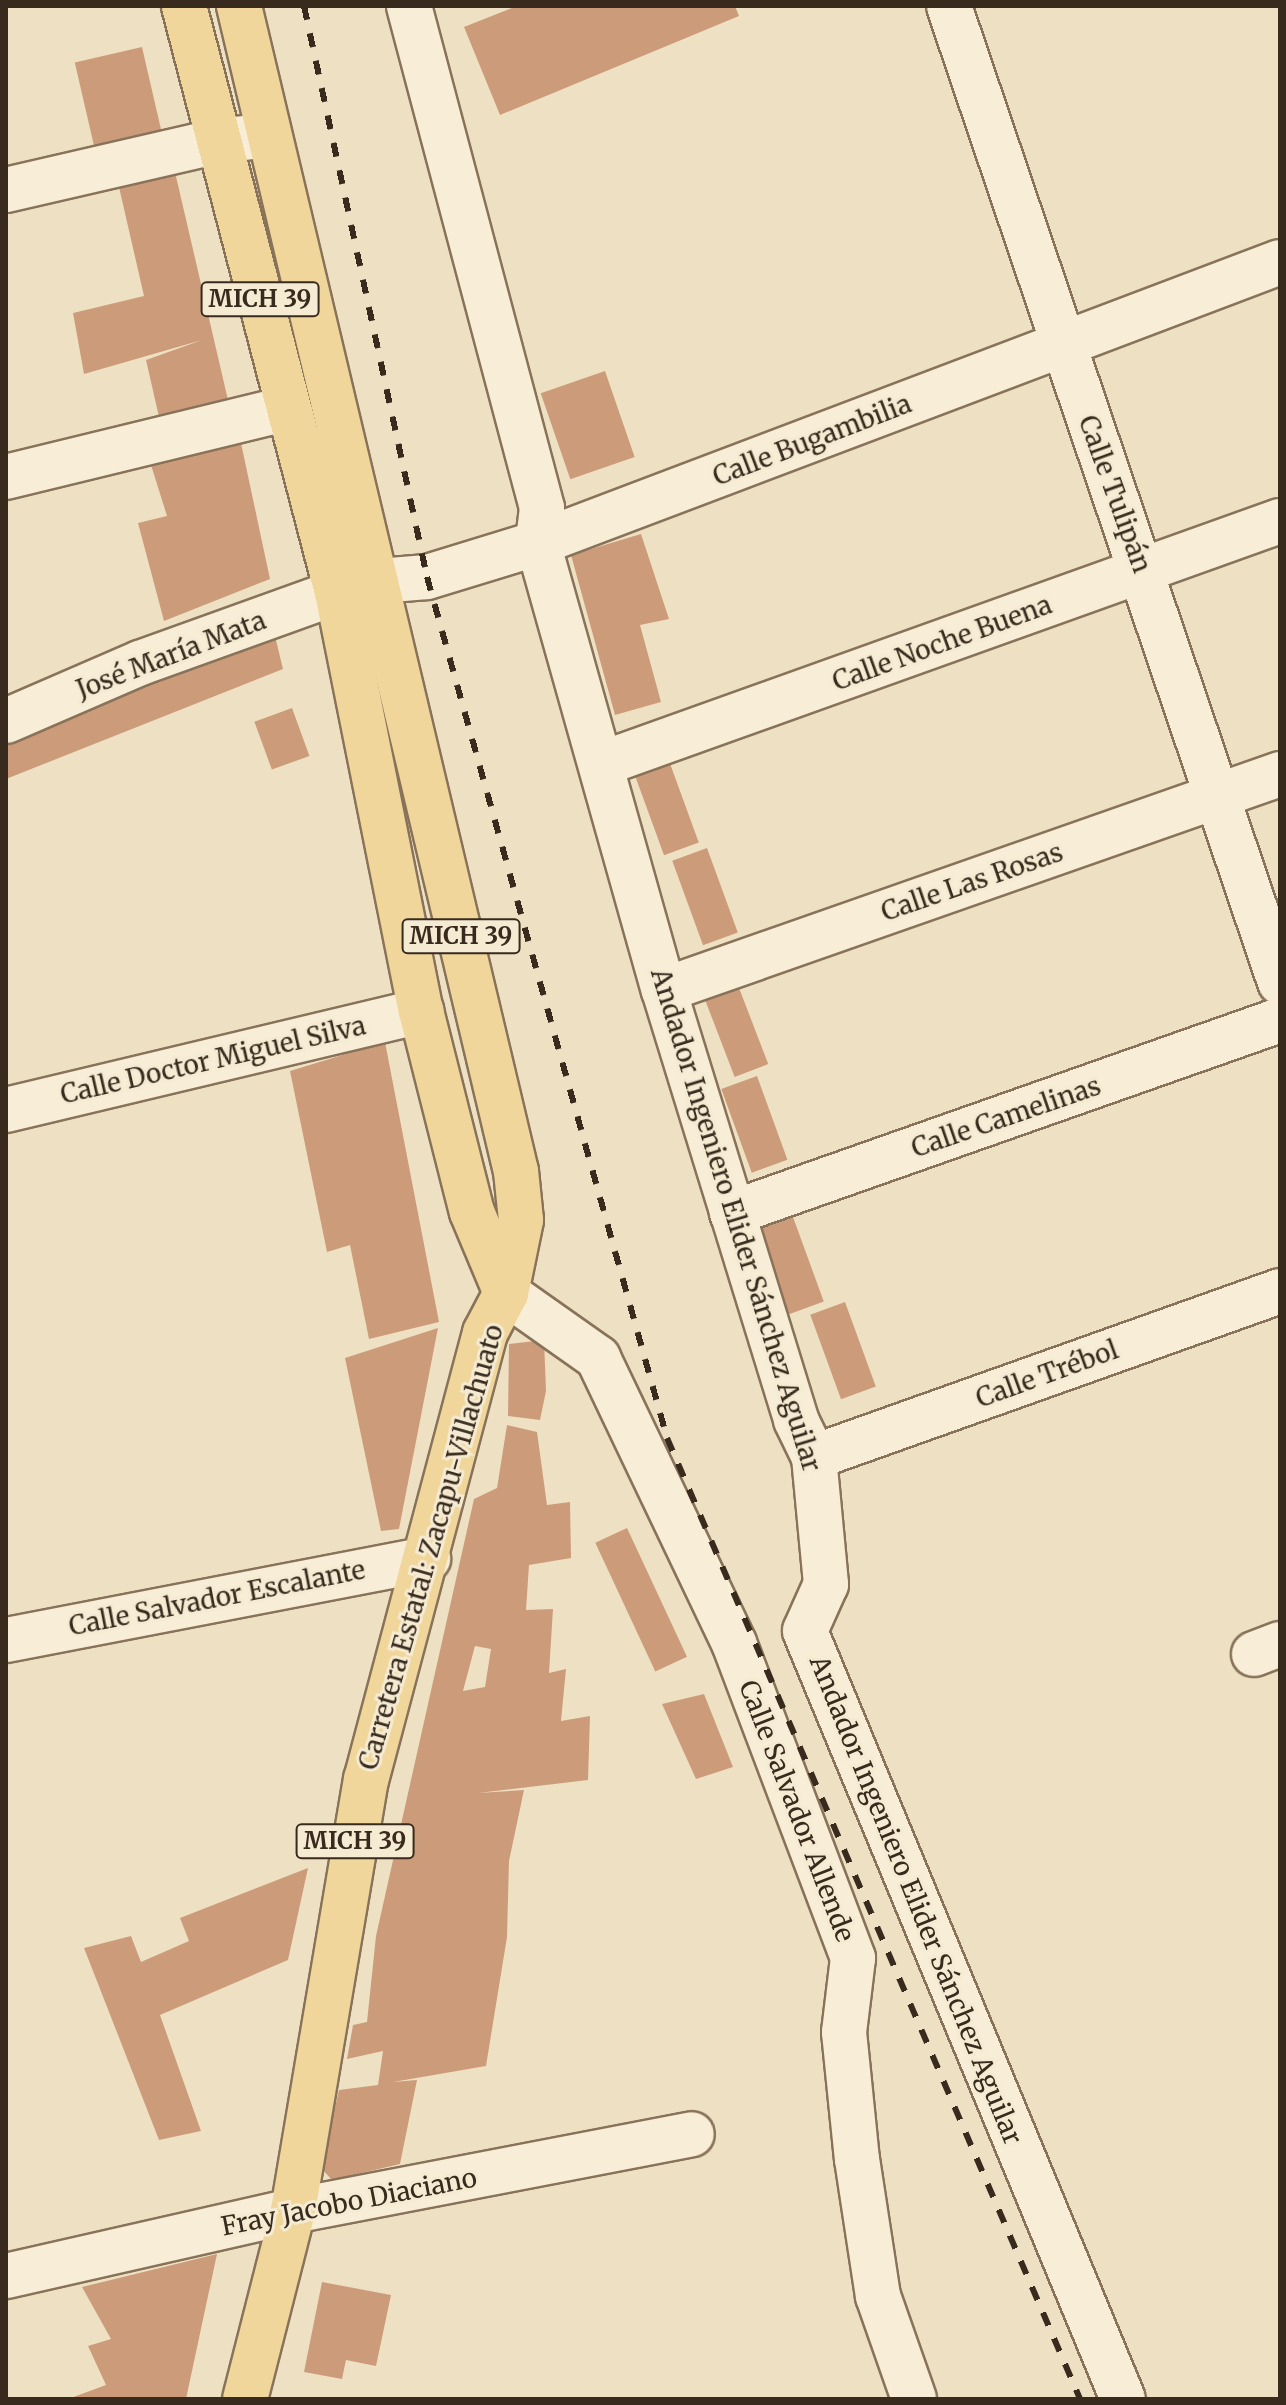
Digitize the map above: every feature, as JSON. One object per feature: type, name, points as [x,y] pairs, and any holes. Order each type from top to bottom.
[{"type":"main road","name":"Carretera Estatal: Zacapu-Villachuato","points":[[184,6],[337,592],[421,1011],[472,1212],[506,1293],[485,1333],[428,1559],[394,1661],[366,1779],[293,2211],[245,2399]]},
{"type":"main road","name":"MICH 39","points":[[239,6],[379,581],[516,1171],[521,1220],[506,1293]]},
{"type":"street","name":"Andador Ingeniero Elider Sánchez Aguilar","points":[[409,6],[542,508],[538,543],[604,763],[664,990],[796,1420],[814,1457],[826,1584],[805,1631],[1123,2399]]},
{"type":"street","name":"Calle Tulipán","points":[[949,6],[1280,982]]},
{"type":"street","points":[[6,190],[218,141],[269,135]]},
{"type":"street","name":"Calle Bugambilia","points":[[337,592],[379,581],[427,577],[538,543],[1280,262]]},
{"type":"street","points":[[6,477],[288,408]]},
{"type":"street","name":"Calle Noche Buena","points":[[604,763],[1280,521]]},
{"type":"street","name":"José María Mata","points":[[6,721],[140,663],[337,592]]},
{"type":"street","name":"Calle Las Rosas","points":[[664,990],[1280,774]]},
{"type":"street","name":"Calle Doctor Miguel Silva","points":[[6,1110],[421,1011]]},
{"type":"street","name":"Calle Camelinas","points":[[732,1213],[1280,1020]]},
{"type":"street","name":"Calle Trébol","points":[[814,1457],[1280,1291]]},
{"type":"street","name":"Calle Salvador Allende","points":[[506,1293],[598,1358],[734,1643],[853,1958],[844,2032],[857,2159],[878,2296],[914,2399]]},
{"type":"street","name":"Calle Salvador Escalante","points":[[6,1640],[428,1559]]},
{"type":"street","name":"Fray Jacobo Diaciano","points":[[6,2276],[293,2211],[692,2134]]},
{"type":"building","points":[[517,6],[735,6],[739,16],[500,115],[464,27]]},
{"type":"building","points":[[142,47],[162,136],[95,151],[75,63]]},
{"type":"building","points":[[175,172],[228,400],[159,417],[146,360],[202,340],[84,374],[73,313],[144,296],[119,187]]},
{"type":"building","points":[[605,371],[635,457],[570,479],[541,393]]},
{"type":"building","points":[[241,443],[270,579],[164,621],[138,523],[167,516],[151,465]]},
{"type":"building","points":[[641,534],[669,619],[640,625],[661,702],[615,715],[571,555]]},
{"type":"building","points":[[275,636],[283,669],[6,779],[6,739]]},
{"type":"building","points":[[292,708],[309,756],[272,770],[254,722]]},
{"type":"building","points":[[668,758],[699,843],[664,855],[633,771]]},
{"type":"building","points":[[707,848],[738,933],[703,945],[672,861]]},
{"type":"building","points":[[736,980],[768,1064],[735,1077],[702,993]]},
{"type":"building","points":[[385,1042],[439,1322],[369,1339],[350,1245],[327,1252],[290,1071]]},
{"type":"building","points":[[757,1076],[787,1160],[752,1173],[721,1089]]},
{"type":"building","points":[[793,1217],[824,1302],[789,1314],[758,1230]]},
{"type":"building","points":[[845,1302],[876,1387],[841,1399],[810,1315]]},
{"type":"building","points":[[438,1328],[399,1529],[381,1531],[345,1358]]},
{"type":"building","points":[[544,1340],[546,1391],[540,1420],[508,1416],[509,1344]]},
{"type":"building","points":[[507,1425],[537,1432],[547,1505],[570,1502],[571,1558],[529,1565],[526,1610],[553,1609],[549,1673],[566,1669],[561,1721],[590,1716],[588,1780],[478,1793],[524,1790],[509,1861],[507,1937],[486,2066],[393,2082],[417,2080],[400,2164],[332,2180],[321,2168],[339,2090],[378,2085],[383,2051],[347,2059],[353,2025],[367,2022],[376,1936],[474,1499],[497,1488]],"holes":[[[475,1646],[491,1649],[485,1687],[463,1691]]]},
{"type":"building","points":[[627,1528],[687,1657],[655,1671],[595,1543]]},
{"type":"building","points":[[704,1694],[733,1767],[696,1779],[662,1704]]},
{"type":"building","points":[[308,1868],[288,1960],[160,2015],[201,2131],[159,2140],[84,1948],[131,1936],[141,1962],[189,1941],[180,1918]]},
{"type":"building","points":[[217,2254],[186,2399],[68,2399],[106,2385],[88,2346],[111,2339],[82,2287]]},
{"type":"building","points":[[322,2282],[391,2295],[376,2366],[346,2360],[342,2379],[304,2372]]},
{"type":"railway","points":[[304,6],[427,577],[667,1438],[1080,2399]]}]
